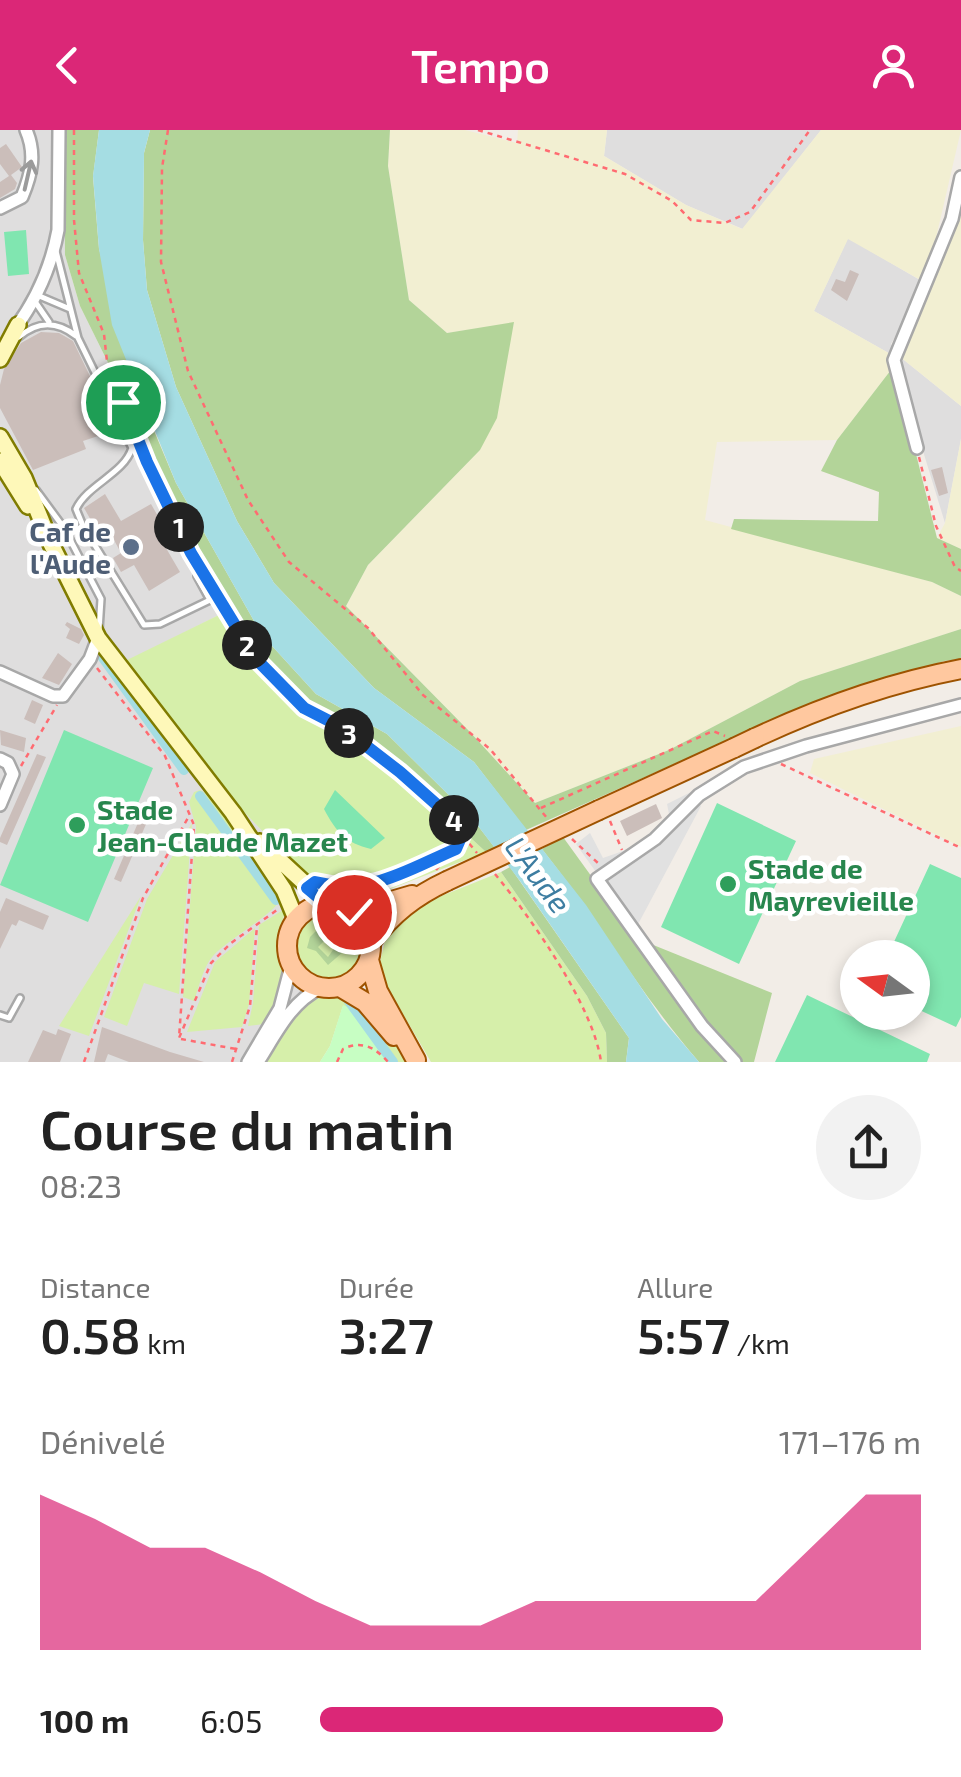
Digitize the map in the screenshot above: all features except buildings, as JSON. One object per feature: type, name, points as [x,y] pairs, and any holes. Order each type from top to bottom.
[{"type":"main road","points":[[1,347],[18,325]]},
{"type":"main road","points":[[0,423],[5,457],[24,478],[52,544]]},
{"type":"main road","points":[[0,436],[5,457],[98,638],[233,813],[289,900],[296,919]]},
{"type":"main road","points":[[233,813],[326,904],[354,912],[417,895],[604,814],[731,743],[755,738],[848,698],[961,669]]},
{"type":"main road","points":[[326,904],[310,908],[296,919],[286,942],[291,966],[303,980],[320,988],[340,987],[358,977],[388,920],[417,895]]},
{"type":"main road","points":[[354,912],[366,925],[378,991],[417,1061]]},
{"type":"main road","points":[[340,987],[365,1002],[417,1061]]},
{"type":"street","points":[[0,208],[22,196],[31,175],[33,146],[26,130]]},
{"type":"street","points":[[18,325],[48,272],[55,246],[58,130]]},
{"type":"street","points":[[917,448],[894,360],[952,219],[961,176]]},
{"type":"street","points":[[0,672],[53,696],[64,696],[90,659],[98,638]]},
{"type":"street","points":[[734,1062],[702,1026],[597,880],[655,838],[699,795],[744,767],[961,705]]},
{"type":"street","points":[[0,759],[13,774],[0,804]]},
{"type":"street","points":[[248,1062],[280,1008],[291,966]]},
{"type":"street","points":[[258,1062],[290,1012],[304,996],[320,988]]},
{"type":"lane","points":[[55,246],[78,338],[132,448],[129,458],[82,496],[76,509],[83,526],[144,625],[160,624],[210,600],[199,572]]},
{"type":"lane","points":[[35,298],[70,309]]},
{"type":"lane","points":[[35,298],[50,323],[78,338]]},
{"type":"lane","points":[[1,347],[30,328],[50,323]]},
{"type":"lane","points":[[24,478],[64,528],[101,598],[98,638]]},
{"type":"lane","points":[[0,1015],[14,1015],[20,998]]},
{"type":"path","points":[[74,130],[74,220],[79,272],[104,334],[109,380],[123,402],[199,572]]},
{"type":"path","points":[[168,130],[162,168],[161,262],[188,371],[248,500],[289,562],[368,628],[423,695],[490,749],[553,823]]},
{"type":"path","points":[[478,130],[626,174],[672,201],[691,220],[725,223],[750,212],[810,130]]},
{"type":"path","points":[[917,448],[936,526],[955,567],[961,571]]},
{"type":"path","points":[[212,586],[267,672],[304,708],[343,728],[454,820],[529,916],[588,1016],[600,1062]]},
{"type":"path","points":[[90,659],[165,756],[194,824],[179,1038]]},
{"type":"path","points":[[13,774],[64,696]]},
{"type":"path","points":[[538,809],[713,730],[731,743]]},
{"type":"path","points":[[767,758],[961,848]]},
{"type":"path","points":[[84,1062],[143,898],[190,814]]},
{"type":"path","points":[[604,814],[623,851]]},
{"type":"path","points":[[563,832],[607,872]]},
{"type":"path","points":[[307,888],[315,882],[343,890],[377,884],[456,849],[462,835]]},
{"type":"path","points":[[179,1038],[211,963],[289,900]]},
{"type":"path","points":[[232,1062],[250,1006],[257,924]]},
{"type":"path","points":[[179,1038],[236,1049]]},
{"type":"path","points":[[337,1062],[343,1050],[353,1044],[367,1045],[388,1062]]},
{"type":"shaded area","points":[[0,130],[64,130],[65,255],[80,306],[127,401],[161,503],[227,611],[126,662],[231,798],[302,873],[275,957],[310,996],[264,1062],[0,1062]]},
{"type":"shaded area","points":[[390,130],[465,130],[517,143],[518,130],[607,130],[604,156],[686,205],[742,229],[821,130],[961,130],[932,255],[961,175],[961,406],[899,356],[924,282],[848,239],[814,311],[894,356],[894,366],[837,440],[717,442],[705,520],[932,582],[961,596],[961,629],[800,681],[669,750],[535,803],[346,606],[368,565],[480,450],[514,323],[447,333],[409,300],[388,166]]},
{"type":"shaded area","points":[[607,130],[821,130],[743,229],[686,205],[604,156]]},
{"type":"shaded area","points":[[848,238],[925,283],[891,344],[899,356],[961,406],[961,439],[945,523],[894,356],[814,311]]},
{"type":"shaded area","points":[[961,439],[961,549],[937,538],[945,523]]},
{"type":"shaded area","points":[[961,726],[961,847],[810,773],[814,759]]},
{"type":"shaded area","points":[[691,792],[701,806],[636,928],[576,844],[590,833],[603,858],[623,851],[671,824],[667,804]]},
{"type":"green space","points":[[64,130],[99,130],[93,177],[99,249],[142,402],[176,483],[262,635],[316,694],[387,734],[472,818],[495,848],[486,852],[362,738],[297,696],[235,625],[161,503],[127,401],[80,306],[65,255]]},
{"type":"green space","points":[[150,130],[390,130],[388,166],[409,300],[447,333],[514,322],[497,418],[480,450],[368,565],[346,606],[535,803],[669,750],[800,681],[961,629],[961,659],[944,661],[782,716],[526,830],[474,762],[374,688],[274,583],[237,521],[176,387],[147,290],[144,153]]},
{"type":"green space","points":[[26,230],[29,274],[8,276],[4,232]]},
{"type":"green space","points":[[894,366],[937,538],[961,549],[961,596],[932,582],[731,529],[734,519],[878,521],[879,492],[821,471],[837,440]]},
{"type":"green space","points":[[227,611],[235,625],[343,728],[362,738],[486,852],[359,901],[302,873],[231,798],[125,661]]},
{"type":"green space","name":"Stade Jean-Claude Mazet","points":[[64,730],[153,768],[88,922],[0,885]]},
{"type":"green space","points":[[200,790],[233,823],[280,900],[213,956],[194,1001],[183,997],[196,827],[189,802],[194,792]]},
{"type":"green space","points":[[335,790],[385,838],[371,849],[343,835],[324,809]]},
{"type":"green space","name":"Stade de Mayrevieille","points":[[717,803],[796,841],[739,964],[661,927]]},
{"type":"green space","points":[[192,823],[179,994],[144,983],[127,1026],[104,1017],[147,899]]},
{"type":"green space","points":[[563,837],[636,938],[772,993],[754,1062],[699,1062],[542,849]]},
{"type":"green space","points":[[930,864],[961,878],[961,1017],[956,1027],[930,1015],[930,940],[895,940]]},
{"type":"green space","points":[[510,867],[629,1038],[626,1062],[607,1062],[606,1033],[587,996],[501,872]]},
{"type":"green space","points":[[501,872],[587,996],[606,1033],[607,1062],[431,1062],[378,971],[386,936],[429,901]]},
{"type":"green space","points":[[141,896],[89,1036],[59,1026]]},
{"type":"green space","points":[[330,909],[356,919],[366,945],[356,971],[330,981],[304,971],[294,945],[304,919]]},
{"type":"green space","points":[[283,910],[280,989],[264,1024],[248,1026],[259,925]]},
{"type":"green space","points":[[255,928],[249,1004],[242,1027],[187,1032],[215,962]]},
{"type":"green space","points":[[318,929],[325,932],[325,940],[318,947],[328,957],[336,938],[344,939],[343,952],[328,965],[316,951],[307,948]]},
{"type":"green space","points":[[321,993],[362,1007],[410,1062],[392,1062],[352,1009],[343,1006],[330,1046],[320,1062],[264,1062],[295,1012]]},
{"type":"green space","points":[[807,995],[840,1011],[840,1030],[880,1030],[930,1054],[927,1062],[775,1062]]},
{"type":"green space","points":[[343,1005],[352,1009],[392,1062],[320,1062],[330,1046]]},
{"type":"water","name":"L'Aude","points":[[99,130],[150,130],[144,153],[147,290],[176,387],[237,521],[274,583],[374,688],[474,762],[586,905],[662,1019],[699,1062],[626,1062],[629,1038],[472,818],[387,734],[316,694],[262,635],[176,483],[112,325],[99,249],[93,176]]},
{"type":"waterway","points":[[101,655],[184,770]]},
{"type":"waterway","points":[[200,796],[276,900]]},
{"type":"waterway","points":[[346,997],[393,1062]]},
{"type":"place","name":"Caf de l'Aude","points":[[131,547]]},
{"type":"place","name":"Stade Jean-Claude Mazet","points":[[77,825]]},
{"type":"place","name":"Stade de Mayrevieille","points":[[728,884]]},
{"type":"route","points":[[123,402],[191,553],[255,658],[304,708],[343,728],[400,772],[454,820],[462,835],[456,849],[377,884],[343,890],[315,882],[307,888],[326,904],[341,905],[354,912]]}]
